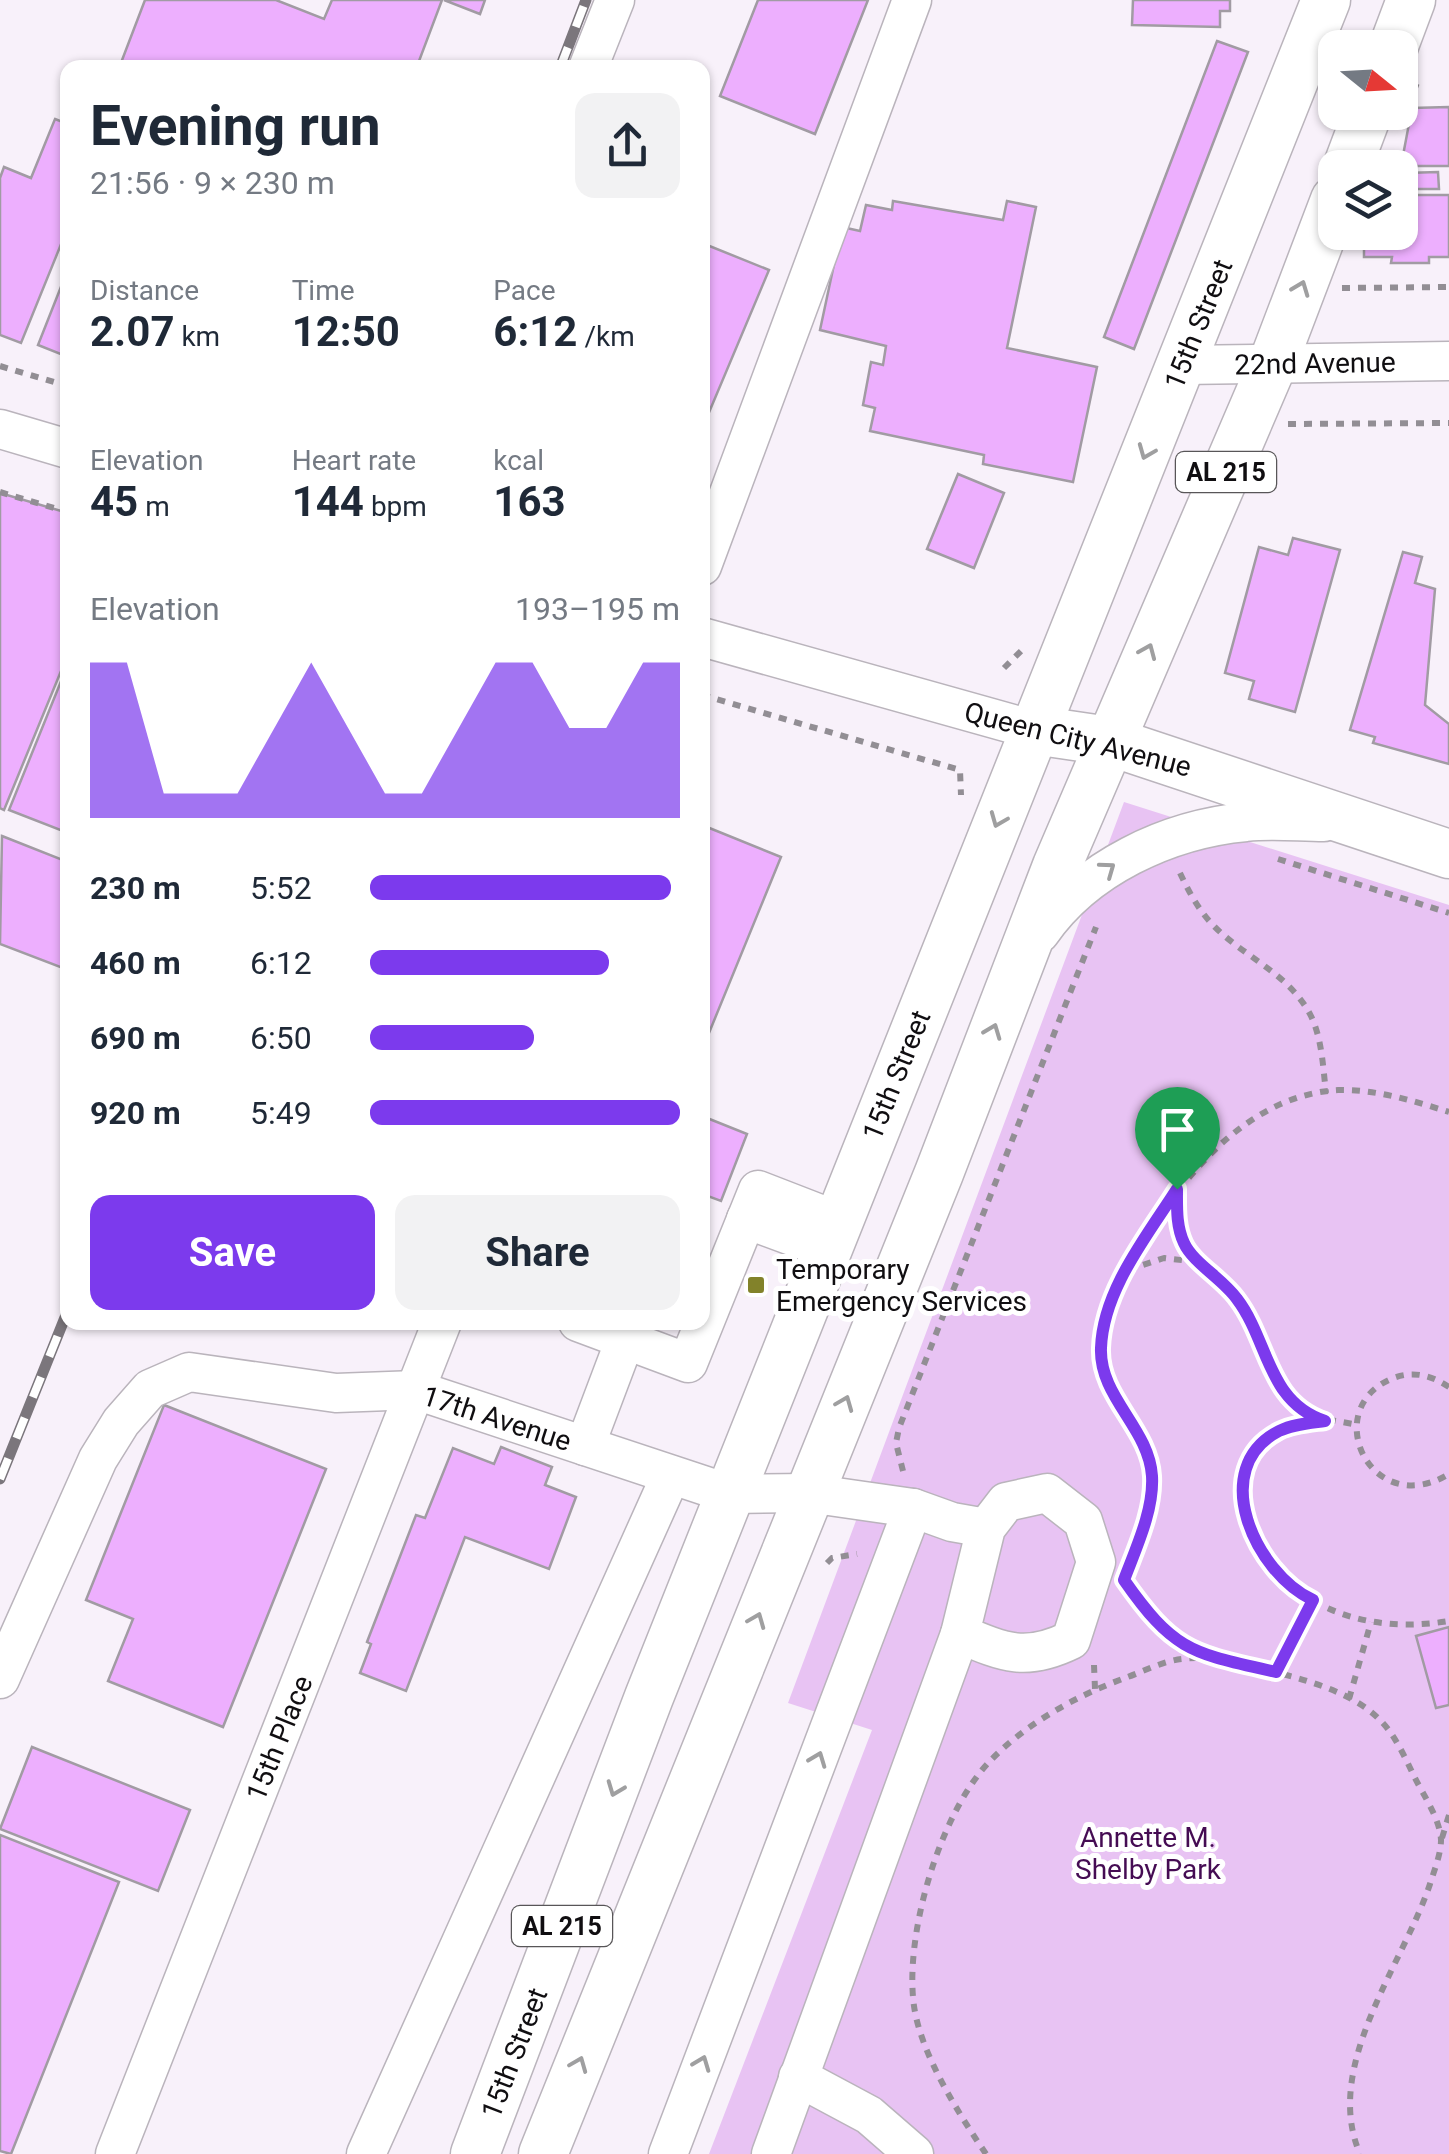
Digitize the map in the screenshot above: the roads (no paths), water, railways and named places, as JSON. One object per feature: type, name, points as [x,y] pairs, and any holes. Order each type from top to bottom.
[{"type":"main road","name":"15th Street","points":[[475,2154],[730,1494],[1326,0]]},
{"type":"main road","points":[[1400,30],[1411,0]]},
{"type":"main road","name":"AL 215","points":[[543,2154],[1109,741],[1289,362],[1321,250]]},
{"type":"main road","name":"Queen City Avenue","points":[[1034,730],[1109,741],[1449,854]]},
{"type":"street","points":[[591,60],[615,0]]},
{"type":"street","points":[[710,544],[912,0]]},
{"type":"street","name":"22nd Avenue","points":[[1181,365],[1449,361]]},
{"type":"street","points":[[0,429],[60,447]]},
{"type":"street","name":"Queen City Avenue","points":[[710,648],[1034,730]]},
{"type":"street","points":[[1018,964],[1060,903],[1122,858],[1189,832],[1246,822],[1354,822]]},
{"type":"street","points":[[710,1309],[752,1204],[833,1235]]},
{"type":"street","name":"15th Place","points":[[115,2154],[439,1330]]},
{"type":"street","points":[[599,1330],[688,1364],[702,1330]]},
{"type":"street","points":[[585,1446],[625,1340]]},
{"type":"street","name":"17th Avenue","points":[[0,1678],[98,1459],[121,1422],[150,1389],[189,1372],[336,1393],[416,1390],[730,1494],[808,1493],[902,1507],[986,1528]]},
{"type":"street","points":[[366,2154],[671,1476]]},
{"type":"street","points":[[770,2154],[960,1634],[986,1528],[1006,1502],[1047,1493],[1083,1520],[1096,1562],[1071,1640],[1046,1652],[1019,1655],[960,1634]]},
{"type":"street","points":[[668,2154],[902,1507]]},
{"type":"street","points":[[798,2077],[869,2115],[914,2154]]},
{"type":"railway","points":[[563,60],[586,0]]},
{"type":"railway","points":[[0,1479],[60,1330]]},
{"type":"place","name":"Temporary Emergency Services","points":[[756,1285]]},
{"type":"park label","name":"Annette M. Shelby Park","points":[[1148,1853]]}]
